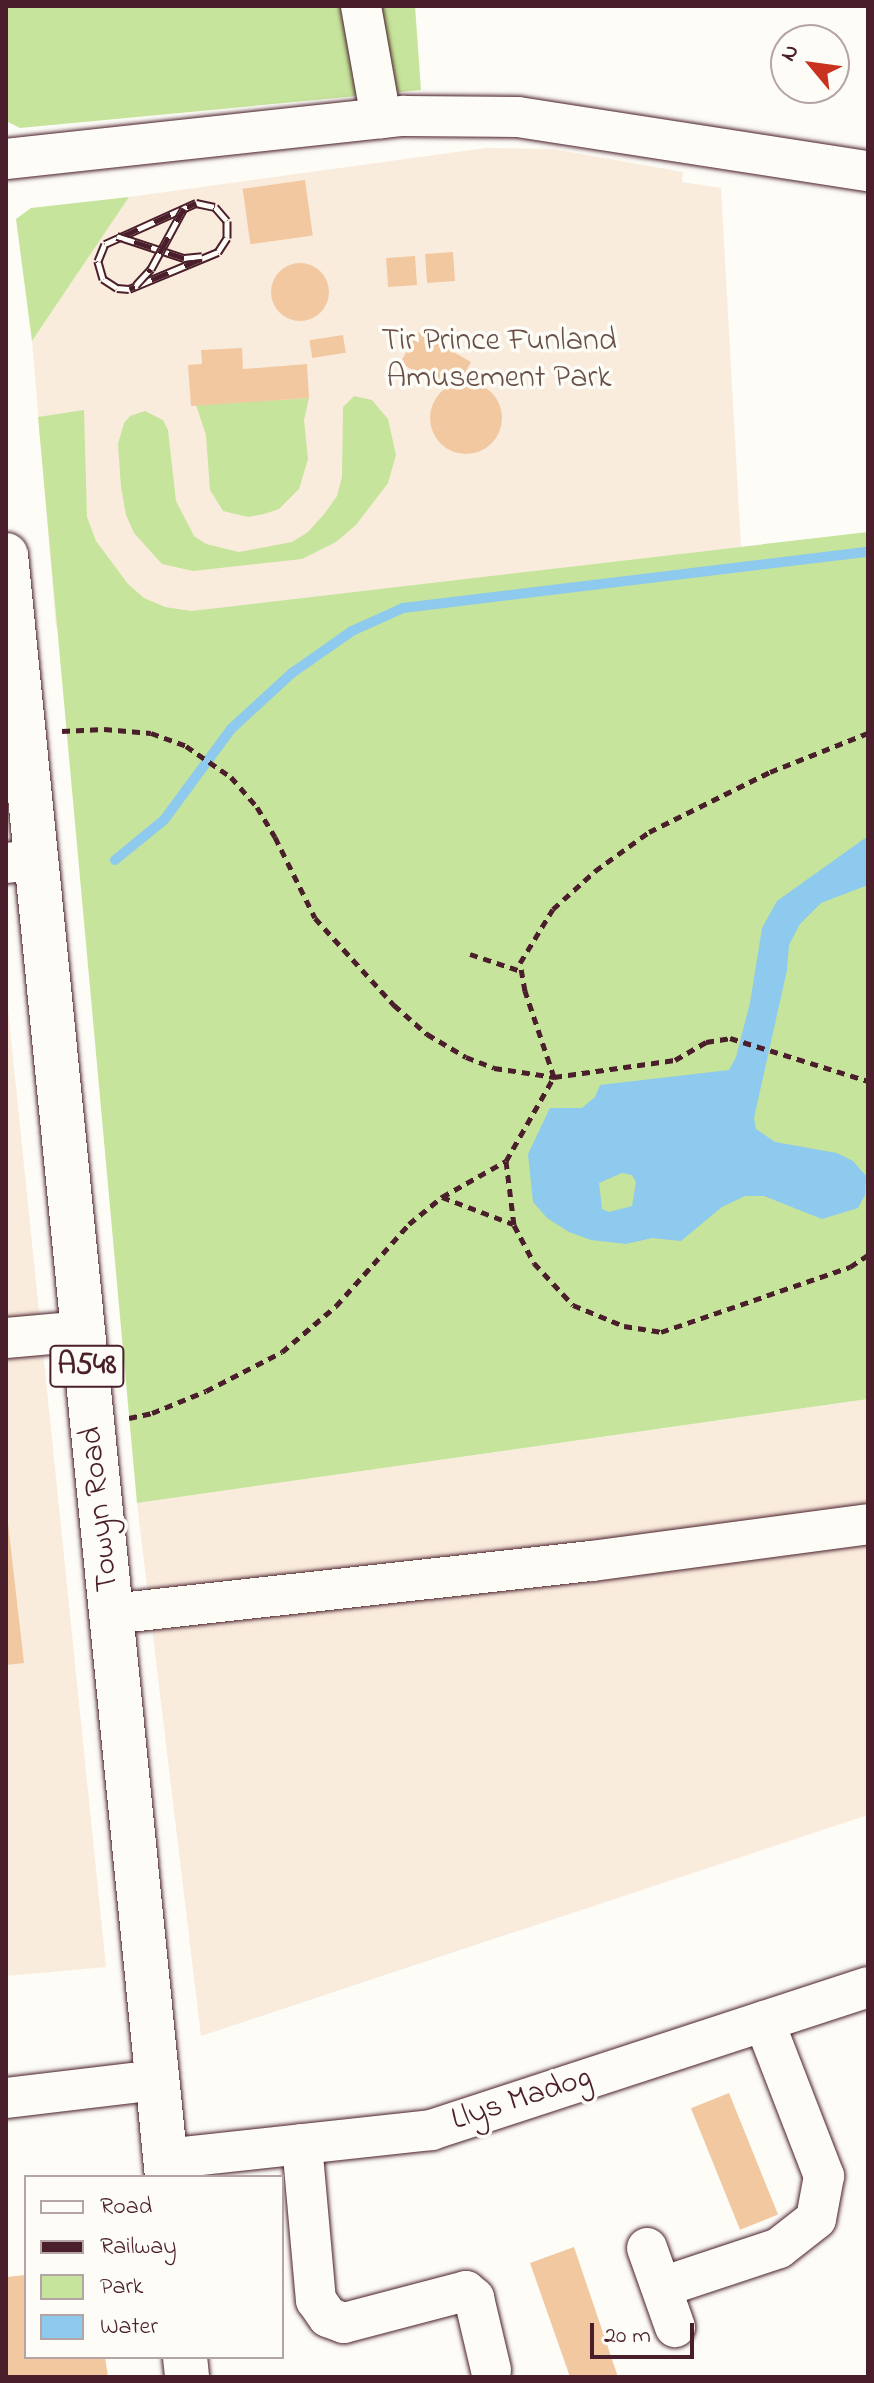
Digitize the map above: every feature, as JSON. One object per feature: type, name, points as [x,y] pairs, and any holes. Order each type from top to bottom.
[{"type":"main road","name":"Towyn Road","points":[[6,555],[24,733],[22,861],[84,1331],[166,2168]]},
{"type":"street","points":[[361,6],[381,118]]},
{"type":"street","points":[[6,159],[381,118],[518,117],[868,171]]},
{"type":"street","points":[[6,1338],[84,1331]]},
{"type":"street","points":[[111,1614],[592,1561],[868,1524]]},
{"type":"street","name":"Llys Madog","points":[[166,2168],[302,2144],[431,2130],[868,1987]]},
{"type":"street","points":[[662,2287],[779,2248],[816,2219],[824,2176],[764,2021]]},
{"type":"street","points":[[6,2098],[157,2080]]},
{"type":"street","points":[[302,2144],[316,2300],[328,2317],[344,2323],[466,2291],[474,2298],[491,2370]]},
{"type":"street","points":[[647,2248],[675,2327]]},
{"type":"path","points":[[24,733],[104,729],[151,733],[186,746],[231,777],[269,827],[315,918],[394,1005],[427,1034],[466,1057],[494,1068],[554,1077],[675,1060],[706,1042],[730,1038],[868,1081]]},
{"type":"path","points":[[92,1425],[152,1413],[235,1378],[282,1352],[312,1330],[384,1249],[442,1197],[506,1161],[554,1077],[520,963],[533,937],[553,909],[595,871],[649,832],[770,772],[868,733]]},
{"type":"path","points":[[470,954],[521,971]]},
{"type":"path","points":[[506,1161],[514,1225],[534,1263],[573,1305],[599,1319],[661,1332],[850,1267],[868,1255]]},
{"type":"path","points":[[442,1197],[514,1225]]},
{"type":"shaded area","name":"Tir Prince Funland Amusement Park","points":[[486,148],[553,149],[683,172],[682,182],[721,188],[741,547],[56,627],[32,341],[129,197]]},
{"type":"shaded area","points":[[6,989],[106,1967],[6,1976]]},
{"type":"shaded area","points":[[868,1399],[868,1815],[201,2036],[137,1503]]},
{"type":"green space","points":[[6,6],[415,6],[421,90],[20,128],[6,121]]},
{"type":"green space","points":[[129,197],[32,341],[16,219],[31,208]]},
{"type":"green space","points":[[354,396],[372,400],[388,419],[396,455],[388,483],[356,525],[336,542],[302,559],[193,571],[162,564],[134,533],[126,515],[118,444],[124,423],[130,416],[145,411],[163,420],[168,430],[176,501],[194,536],[206,544],[239,552],[292,542],[308,532],[325,513],[337,496],[342,477],[343,407]]},
{"type":"green space","points":[[309,398],[304,420],[308,459],[299,489],[279,509],[264,514],[248,517],[223,511],[210,490],[206,435],[196,405]]},
{"type":"green space","points":[[84,410],[87,517],[96,541],[128,584],[144,598],[165,607],[191,611],[868,532],[868,1399],[137,1503],[38,417]]},
{"type":"water","points":[[868,836],[868,885],[821,903],[800,924],[789,945],[787,970],[754,1118],[756,1129],[775,1142],[837,1153],[853,1161],[866,1176],[865,1195],[858,1208],[822,1219],[764,1196],[745,1196],[722,1207],[681,1241],[652,1238],[626,1244],[591,1240],[569,1232],[547,1218],[533,1202],[528,1154],[550,1108],[582,1108],[595,1097],[600,1085],[729,1070],[736,1057],[750,1003],[762,928],[777,901]],"holes":[[[622,1173],[632,1175],[636,1182],[632,1206],[609,1212],[602,1209],[599,1183]]]},
{"type":"building","points":[[305,180],[313,235],[250,244],[243,189]]},
{"type":"building","points":[[453,252],[455,281],[427,283],[425,254]]},
{"type":"building","points":[[415,256],[417,285],[388,287],[386,258]]},
{"type":"building","points":[[300,263],[311,265],[320,272],[327,281],[327,303],[320,312],[311,319],[300,321],[289,319],[280,312],[273,303],[271,292],[273,281],[280,272],[289,265]]},
{"type":"building","points":[[418,332],[471,362],[462,379],[447,371],[440,385],[400,363]]},
{"type":"building","points":[[343,335],[346,353],[312,358],[309,340]]},
{"type":"building","points":[[242,348],[243,369],[307,364],[309,398],[191,406],[188,365],[202,364],[201,350]]},
{"type":"building","points":[[466,382],[486,388],[496,398],[502,418],[496,438],[486,448],[466,454],[446,448],[436,438],[430,418],[436,398],[446,388]]},
{"type":"building","points":[[6,1506],[24,1663],[6,1665]]},
{"type":"building","points":[[729,2093],[778,2214],[740,2230],[691,2108]]},
{"type":"building","points":[[574,2247],[618,2377],[570,2377],[530,2263]]},
{"type":"building","points":[[24,2275],[24,2359],[105,2359],[108,2377],[6,2377],[6,2277]]},
{"type":"waterway","points":[[115,860],[164,820],[231,729],[292,673],[352,631],[403,608],[868,552]]},
{"type":"railway","points":[[196,203],[215,207],[227,221],[227,238],[218,252],[129,289],[117,288],[103,279],[98,261],[105,244],[196,203]]},
{"type":"railway","points":[[136,285],[151,269],[184,208]]},
{"type":"railway","points":[[117,236],[184,258],[202,256]]}]
